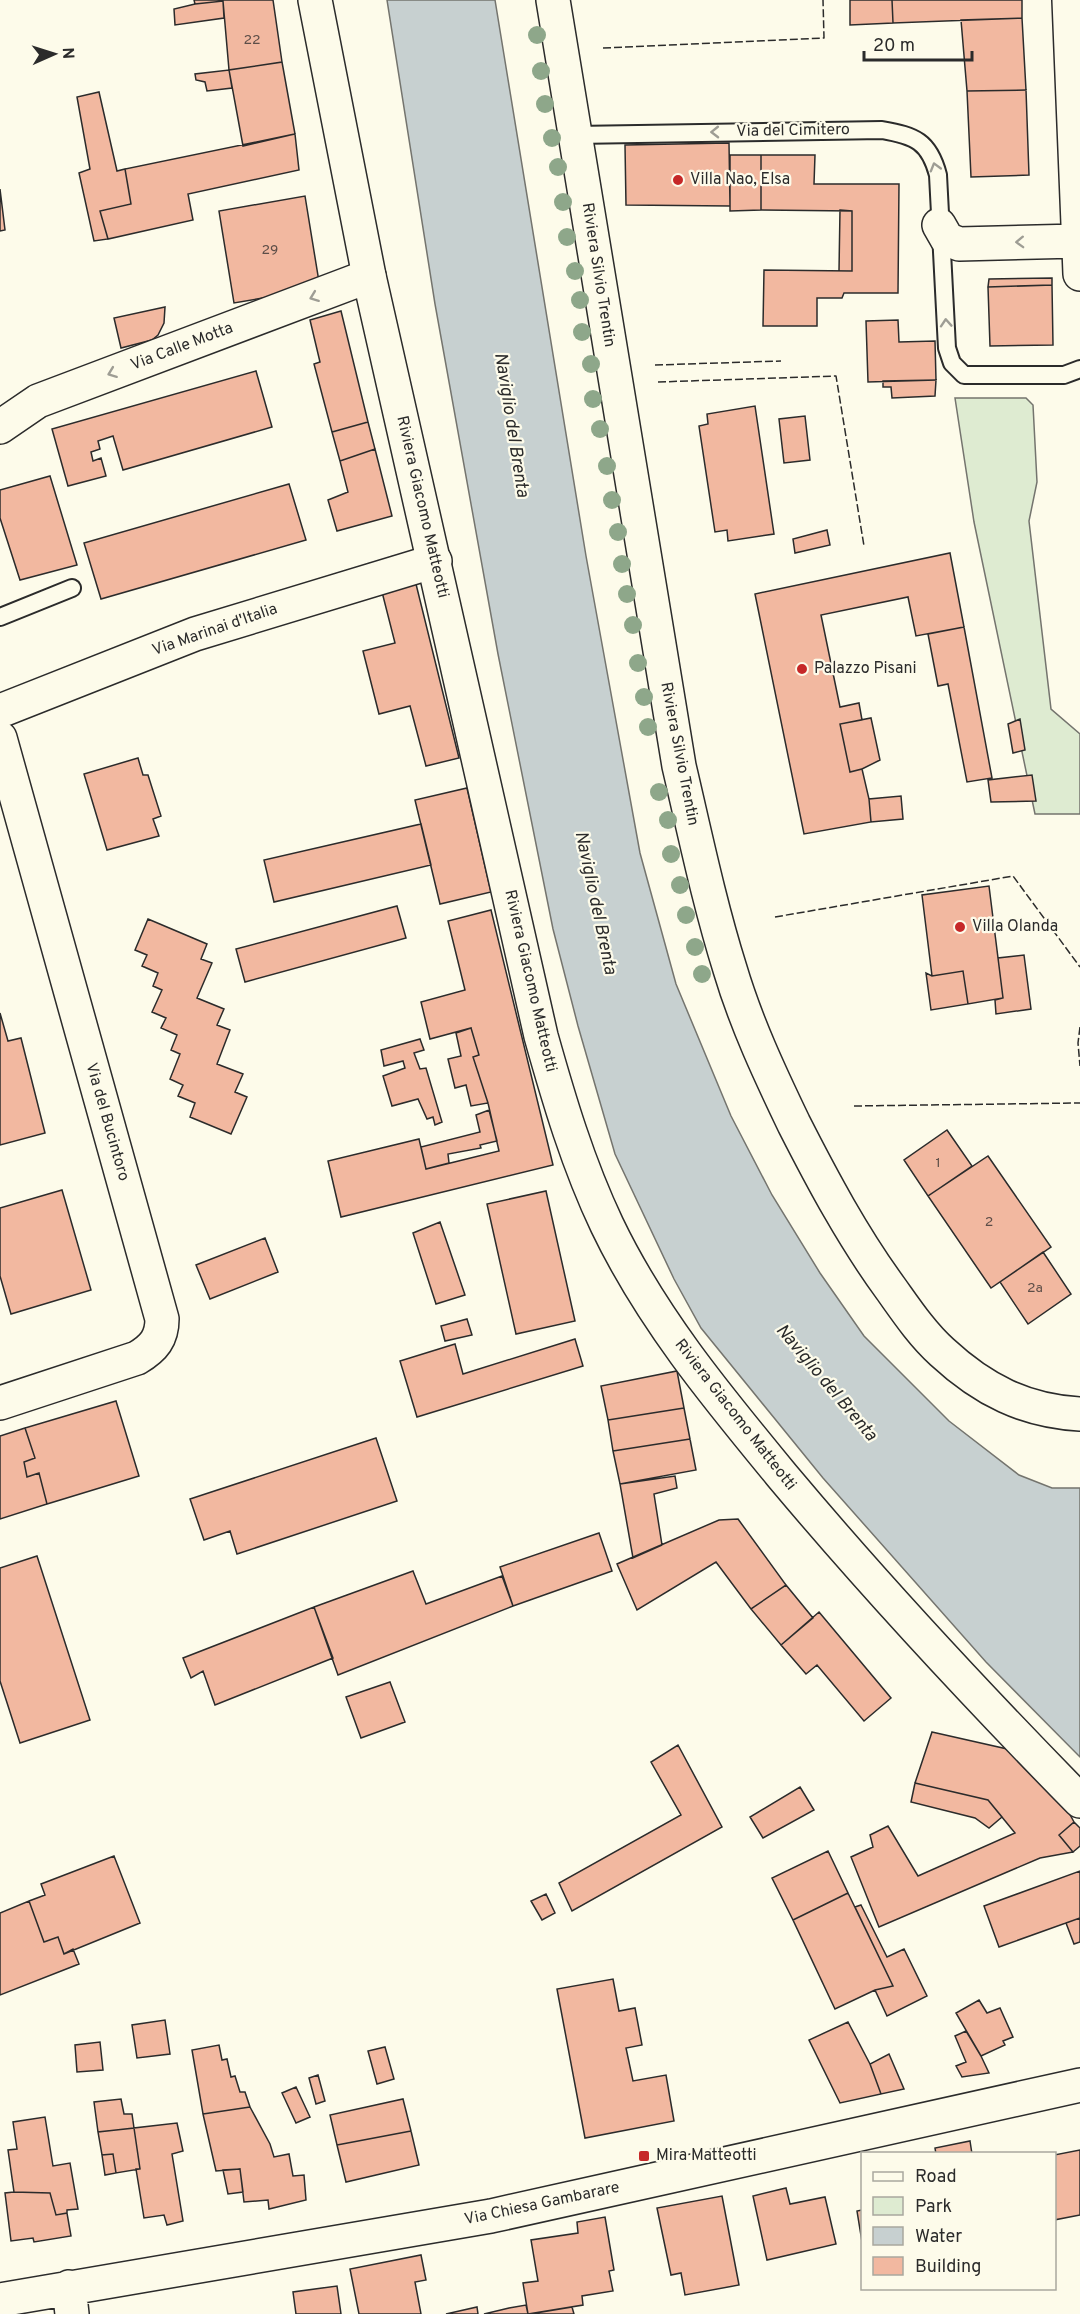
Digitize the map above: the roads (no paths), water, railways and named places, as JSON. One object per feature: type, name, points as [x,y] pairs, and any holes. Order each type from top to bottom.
[{"type":"street","name":"Riviera Giacomo Matteotti","points":[[315,0],[369,276],[541,1036],[568,1132],[607,1225],[656,1312],[722,1403],[836,1539],[988,1707],[1080,1801]]},
{"type":"street","name":"Riviera Silvio Trentin","points":[[553,0],[679,766],[703,871],[730,969],[762,1058],[804,1144],[852,1233],[909,1314],[941,1351],[968,1374],[1028,1407],[1080,1414]]},
{"type":"street","points":[[1069,0],[1080,274]]},
{"type":"street","points":[[939,225],[947,239],[959,244],[1078,241]]},
{"type":"street","name":"Via Calle Motta","points":[[0,427],[38,401],[369,276]]},
{"type":"street","name":"Via Marinai d'Italia","points":[[0,711],[195,634],[435,561]]},
{"type":"street","name":"Via del Bucintoro","points":[[0,738],[162,1319],[162,1331],[150,1350],[137,1358],[0,1402]]},
{"type":"street","name":"Via Chiesa Gambarare","points":[[0,2300],[70,2301],[491,2216],[1080,2085]]},
{"type":"lane","name":"Via del Cimitero","points":[[575,135],[882,130],[909,135],[923,144],[934,158],[938,175],[947,348],[951,363],[964,375],[1064,375],[1080,369]]},
{"type":"lane","points":[[0,617],[72,588]]},
{"type":"water","name":"Naviglio del Brenta","points":[[387,0],[495,0],[586,556],[640,853],[676,984],[731,1116],[772,1195],[820,1273],[864,1336],[949,1421],[1019,1475],[1052,1488],[1080,1488],[1080,1757],[986,1662],[823,1478],[701,1328],[674,1279],[615,1154],[553,929],[498,654],[435,304]]},
{"type":"place","name":"Villa Nao, Elsa","points":[[678,180]]},
{"type":"place","name":"Palazzo Pisani","points":[[802,669]]},
{"type":"place","name":"Villa Olanda","points":[[960,927]]},
{"type":"place","name":"Mira Matteotti","points":[[644,2156]]}]
